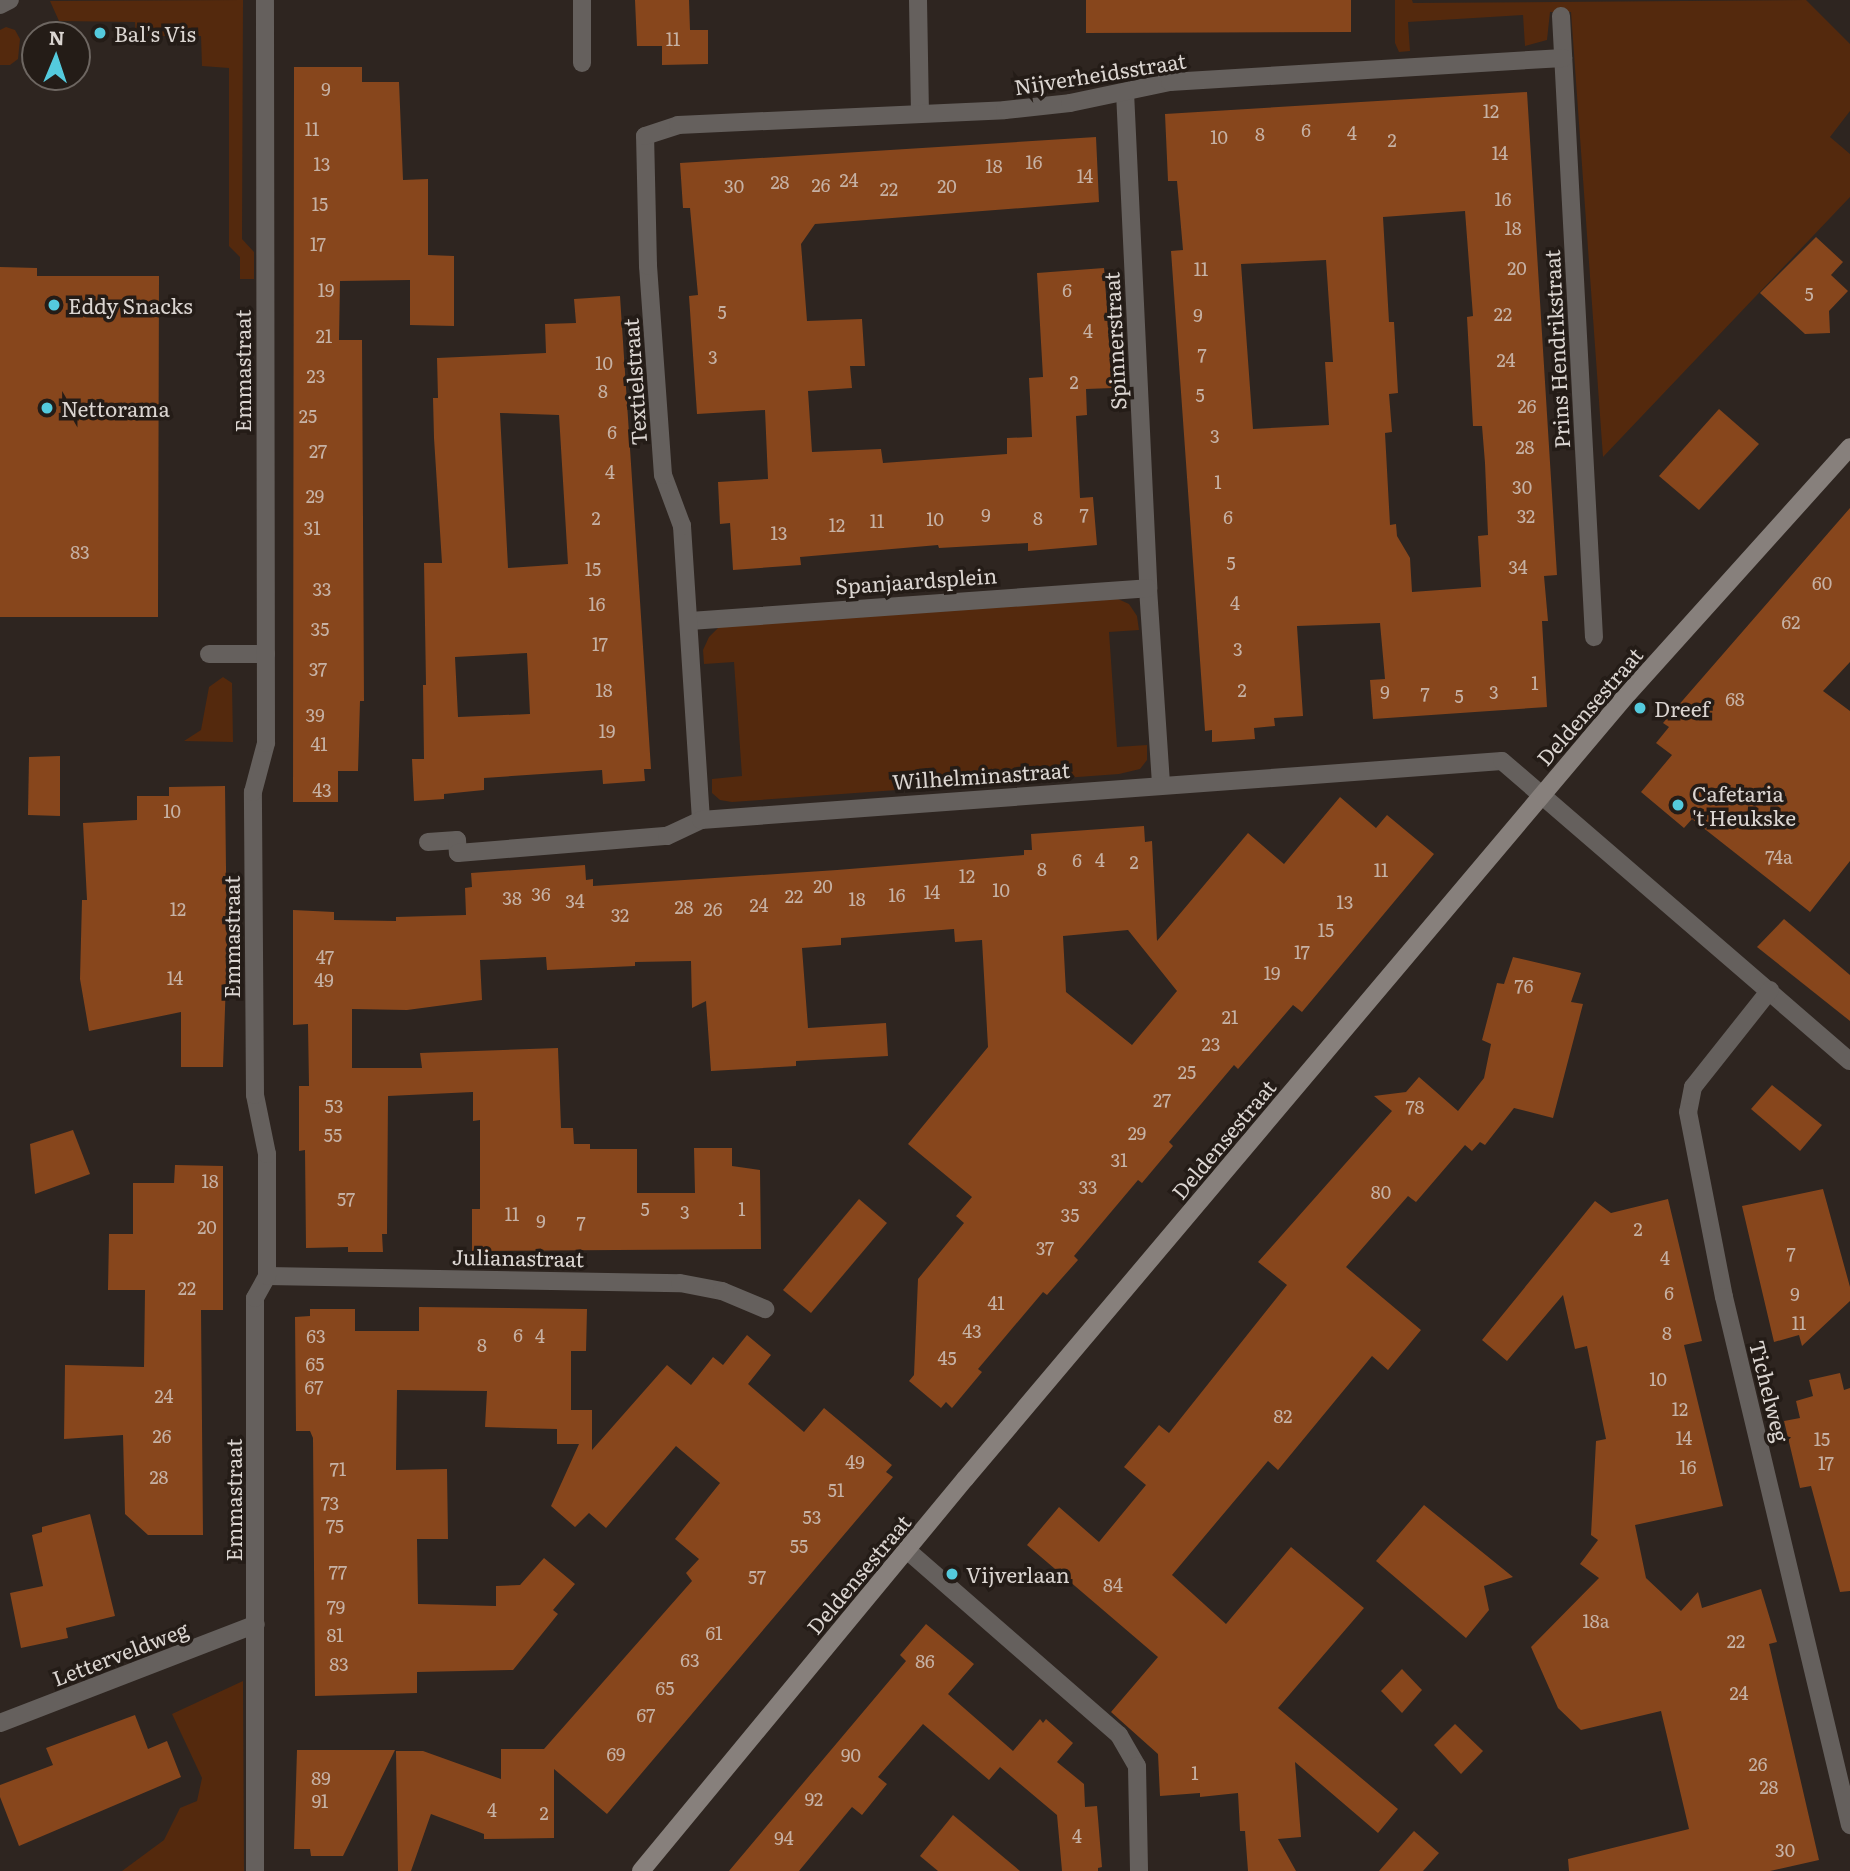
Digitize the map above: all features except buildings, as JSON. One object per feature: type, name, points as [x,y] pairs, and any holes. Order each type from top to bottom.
[{"type":"street","points":[[0,5],[10,0]]},
{"type":"street","name":"Emmastraat","points":[[255,1871],[255,1298],[267,1276],[267,1154],[255,1095],[253,792],[266,743],[265,0]]},
{"type":"street","points":[[582,0],[582,63]]},
{"type":"street","points":[[918,0],[920,114]]},
{"type":"street","name":"Prins Hendrikstraat","points":[[1561,16],[1594,638]]},
{"type":"street","name":"Nijverheidsstraat","points":[[645,136],[678,125],[920,114],[1070,103],[1170,82],[1563,58]]},
{"type":"street","name":"Spinnerstraat","points":[[1125,92],[1148,588]]},
{"type":"street","name":"Textielstraat","points":[[645,136],[648,266],[663,475],[682,526],[690,621]]},
{"type":"street","name":"Deldensestraat","points":[[641,1871],[1625,697],[1850,447]]},
{"type":"street","points":[[1148,588],[1161,785]]},
{"type":"street","name":"Spanjaardsplein","points":[[690,621],[1148,588]]},
{"type":"street","points":[[690,621],[701,820]]},
{"type":"street","points":[[209,654],[266,654]]},
{"type":"street","name":"Wilhelminastraat","points":[[428,842],[457,840],[458,853],[667,836],[701,820],[1502,761],[1542,796]]},
{"type":"street","points":[[1542,796],[1850,1061]]},
{"type":"street","name":"Tichelweg","points":[[1770,990],[1693,1087],[1688,1112],[1724,1297],[1850,1825]]},
{"type":"street","name":"Julianastraat","points":[[267,1276],[680,1283],[722,1290],[765,1309]]},
{"type":"street","points":[[908,1551],[1119,1735],[1137,1766],[1139,1871]]},
{"type":"street","name":"Letterveldweg","points":[[0,1723],[256,1624]]},
{"type":"shaded area","points":[[243,0],[242,239],[254,252],[254,279],[240,279],[240,257],[229,246],[229,68],[202,66],[201,36],[142,36],[142,39],[136,39],[135,22],[59,21],[50,1]]},
{"type":"shaded area","points":[[1395,0],[1412,0],[1413,3],[1806,0],[1850,44],[1850,111],[1830,137],[1850,154],[1850,197],[1603,457],[1571,12],[1550,12],[1547,40],[1525,46],[1523,15],[1408,22],[1410,51],[1399,52],[1395,43]]},
{"type":"shaded area","points":[[6,27],[15,30],[20,39],[18,59],[10,65],[0,65],[0,30]]},
{"type":"shaded area","points":[[1118,599],[1129,604],[1137,616],[1139,630],[1109,632],[1117,747],[1147,745],[1147,760],[1140,769],[1119,774],[732,802],[720,800],[712,793],[712,779],[742,776],[734,662],[704,664],[703,650],[709,637],[719,627]]},
{"type":"shaded area","points":[[223,677],[232,683],[233,742],[184,741],[201,730],[209,687]]},
{"type":"shaded area","points":[[243,1681],[244,1871],[122,1871],[164,1840],[180,1808],[197,1801],[202,1778],[172,1714]]},
{"type":"place","name":"Bal's Vis","points":[[100,33]]},
{"type":"place","name":"Eddy Snacks","points":[[54,305]]},
{"type":"place","name":"Nettorama","points":[[47,408]]},
{"type":"place","name":"Dreef","points":[[1640,708]]},
{"type":"place","name":"Cafetaria 't Heukske","points":[[1678,805]]},
{"type":"place","name":"Vijverlaan","points":[[952,1574]]}]
